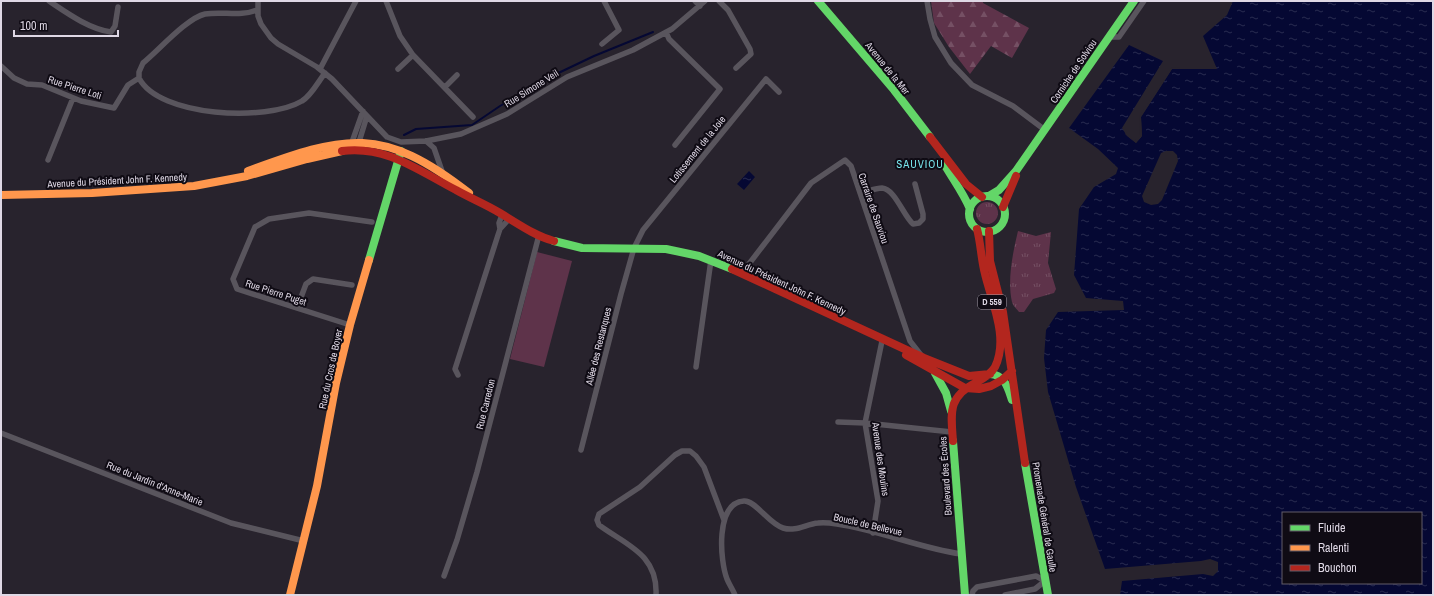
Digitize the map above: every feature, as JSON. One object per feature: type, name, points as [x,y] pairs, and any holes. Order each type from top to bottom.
[{"type":"main road","name":"Avenue de la Mer","points":[[818,1],[844,29]]},
{"type":"main road","name":"Avenue de la Mer","points":[[823,1],[966,184],[986,196]]},
{"type":"main road","name":"Corniche de Solviou","points":[[986,196],[1003,186],[1029,152],[1134,1]]},
{"type":"main road","name":"Avenue de la Mer","points":[[917,120],[952,179],[965,196],[970,209]]},
{"type":"main road","name":"Avenue du Président John F. Kennedy","points":[[233,178],[245,172],[321,146],[355,143],[379,144],[506,217],[539,235],[566,246],[601,250],[634,248],[666,249],[711,260],[924,358],[969,376],[990,374]]},
{"type":"main road","name":"Avenue du Président John F. Kennedy","points":[[1,195],[92,193],[211,184],[344,151],[370,151],[400,155],[443,174],[480,201]]},
{"type":"main road","name":"Corniche de Solviou","points":[[1003,206],[1009,190],[1029,152]]},
{"type":"main road","name":"Rue du Cros de Boyer","points":[[290,595],[317,486],[336,383],[350,325],[400,155]]},
{"type":"main road","points":[[986,196],[997,200],[1003,206],[1004,215],[1001,224],[989,231],[977,229],[969,218],[970,209],[973,202],[986,196]]},
{"type":"main road","name":"D 559","points":[[977,229],[982,263],[996,315],[1000,342],[996,365],[990,374]]},
{"type":"main road","name":"D 559","points":[[989,231],[990,261],[1003,312],[1012,371]]},
{"type":"main road","name":"Avenue du Président John F. Kennedy","points":[[870,334],[935,373],[965,388],[984,388],[1004,380],[1012,371]]},
{"type":"main road","name":"Promenade Général de Gaulle","points":[[1012,371],[1023,442],[1027,480],[1048,595]]},
{"type":"main road","name":"Boulevard des Écoles","points":[[935,373],[946,393],[951,411],[965,595]]},
{"type":"main road","points":[[951,411],[958,396],[965,388],[984,379],[990,374],[998,375],[1004,380]]},
{"type":"main road","name":"Promenade Général de Gaulle","points":[[1004,380],[1008,388],[1023,442]]},
{"type":"street","points":[[48,1],[102,31],[111,32],[115,26],[118,7]]},
{"type":"street","points":[[258,1],[257,10],[241,14],[205,14],[194,18],[143,63],[139,72],[139,78],[144,87],[166,100],[211,113],[244,114],[277,110],[303,101],[322,71],[355,1]]},
{"type":"street","points":[[602,44],[619,30],[604,1]]},
{"type":"street","points":[[695,1],[700,6]]},
{"type":"street","name":"Rue Simone Veil","points":[[257,10],[261,24],[271,38],[278,44],[322,71],[339,85],[391,140],[401,142],[426,140],[461,134],[474,130],[534,99],[550,86],[580,70],[633,50],[666,32],[686,18],[704,1]]},
{"type":"street","points":[[719,1],[728,10],[750,49],[751,54],[736,68]]},
{"type":"street","points":[[927,1],[935,37],[951,63],[972,85],[1013,106],[1045,130]]},
{"type":"street","points":[[1109,37],[1119,37],[1144,1]]},
{"type":"street","points":[[387,2],[400,36],[413,55],[473,117]]},
{"type":"street","points":[[666,32],[669,38],[720,89],[675,144]]},
{"type":"street","points":[[398,69],[413,55]]},
{"type":"street","name":"Rue Pierre Loti","points":[[1,66],[14,78],[27,84],[42,85],[73,98],[114,108],[128,85],[139,78]]},
{"type":"street","points":[[444,87],[457,75]]},
{"type":"street","name":"Lotissement de la Joie","points":[[634,248],[643,230],[766,79],[779,92]]},
{"type":"street","points":[[48,160],[73,98]]},
{"type":"street","points":[[355,143],[363,111]]},
{"type":"street","points":[[344,151],[355,143],[367,116]]},
{"type":"street","points":[[426,140],[434,148],[443,174]]},
{"type":"street","points":[[355,143],[370,151]]},
{"type":"street","name":"Carraire de Sauviou","points":[[742,273],[811,183],[845,160],[851,166],[910,341],[924,358]]},
{"type":"street","points":[[860,193],[881,188],[888,189],[894,196],[908,220],[913,224],[919,223],[923,219],[915,184]]},
{"type":"street","name":"Rue Pierre Puget","points":[[350,325],[237,289],[233,279],[255,227],[268,219],[309,213],[372,222]]},
{"type":"street","points":[[458,375],[455,369],[500,229],[499,223],[506,217]]},
{"type":"street","name":"Rue Carredon","points":[[444,576],[457,540],[477,472],[539,235]]},
{"type":"street","name":"Allée des Restanques","points":[[581,450],[634,248]]},
{"type":"street","points":[[696,366],[711,260]]},
{"type":"street","points":[[297,308],[306,284],[313,279],[352,285]]},
{"type":"street","name":"Avenue des Moulins","points":[[873,533],[878,501],[865,423],[882,341]]},
{"type":"street","points":[[900,348],[910,341]]},
{"type":"street","points":[[838,422],[865,423],[952,432]]},
{"type":"street","name":"Rue du Jardin d'Anne-Marie","points":[[1,433],[231,523],[304,541]]},
{"type":"street","points":[[656,595],[654,576],[649,563],[635,548],[598,525],[597,520],[599,514],[640,486],[675,455],[682,451],[690,451],[704,467],[724,520]]},
{"type":"street","name":"Boucle de Bellevue","points":[[735,595],[727,579],[721,547],[724,520],[729,509],[745,500],[750,502],[770,521],[783,528],[797,529],[818,523],[837,524],[930,548],[961,554]]},
{"type":"street","points":[[972,595],[973,591],[977,587],[1036,576],[1045,580],[1036,589],[1005,595]]},
{"type":"green space","points":[[931,1],[983,1],[983,3],[1029,28],[1012,58],[991,46],[970,74],[949,47],[934,23]]},
{"type":"green space","points":[[983,202],[991,202],[998,209],[998,217],[991,224],[983,224],[976,217],[976,209]]},
{"type":"green space","points":[[1018,231],[1036,236],[1051,232],[1048,263],[1056,289],[1054,293],[1033,299],[1024,312],[1019,312],[1014,306],[1012,302],[1010,285],[1011,266]]},
{"type":"green space","points":[[537,252],[572,261],[544,367],[510,359]]},
{"type":"water","points":[[1233,1],[1433,1],[1433,595],[1120,595],[1122,581],[1203,574],[1213,576],[1218,571],[1218,562],[1210,559],[1105,569],[1076,487],[1048,392],[1044,358],[1046,330],[1058,312],[1124,310],[1123,301],[1086,298],[1074,275],[1079,209],[1094,187],[1116,174],[1118,168],[1098,149],[1069,128],[1129,45],[1163,61],[1122,128],[1127,136],[1136,143],[1142,136],[1141,117],[1172,69],[1217,69],[1203,36],[1227,15]]},
{"type":"water","points":[[749,171],[755,177],[744,190],[737,184]]},
{"type":"pier","points":[[1179,67],[1180,69],[1172,69],[1141,117],[1142,136],[1136,143],[1125,134],[1127,132],[1136,140],[1140,135],[1139,116],[1171,68]]},
{"type":"pier","points":[[1173,151],[1177,155],[1178,161],[1162,200],[1158,204],[1151,205],[1144,202],[1142,196],[1161,153]]},
{"type":"waterway","points":[[404,135],[416,129],[472,125],[500,106],[550,77],[594,56],[653,32]]},
{"type":"traffic: fast","points":[[818,1],[894,90],[930,137]]},
{"type":"traffic: fast","points":[[989,196],[999,190],[1016,171],[1134,1]]},
{"type":"traffic: fast","points":[[369,260],[401,151]]},
{"type":"traffic: fast","points":[[943,162],[970,209]]},
{"type":"traffic: fast","points":[[987,196],[997,199],[1002,204],[1005,214],[1002,224],[997,229],[987,232],[977,229],[972,224],[969,214],[972,204],[977,199],[987,196]]},
{"type":"traffic: fast","points":[[554,241],[582,248],[666,249],[699,256],[732,269]]},
{"type":"traffic: fast","points":[[935,373],[946,393],[951,411]]},
{"type":"traffic: fast","points":[[990,374],[999,377],[1005,383],[1012,400]]},
{"type":"traffic: fast","points":[[953,441],[965,595]]},
{"type":"traffic: fast","points":[[1025,463],[1048,595]]},
{"type":"traffic: slow","points":[[248,171],[312,150],[338,144],[363,143],[387,147],[412,156],[439,171],[469,193]]},
{"type":"traffic: slow","points":[[1,195],[92,193],[194,186],[247,176],[342,151]]},
{"type":"traffic: slow","points":[[290,595],[317,486],[336,383],[350,325],[369,260]]},
{"type":"traffic: jam","points":[[930,137],[966,184],[982,197]]},
{"type":"traffic: jam","points":[[342,151],[358,150],[373,152],[402,161],[494,210],[533,233],[554,241]]},
{"type":"traffic: jam","points":[[1003,207],[1016,176]]},
{"type":"traffic: jam","points":[[953,441],[952,414],[956,400],[967,388],[989,374],[995,367],[999,356],[1000,332],[998,320],[984,268],[977,229]]},
{"type":"traffic: jam","points":[[989,231],[990,261],[1003,312],[1025,463]]},
{"type":"traffic: jam","points":[[732,269],[924,358],[969,376],[990,374]]},
{"type":"traffic: jam","points":[[906,355],[965,388],[979,389],[991,386],[1002,380],[1012,371]]},
{"type":"district","name":"SAUVIOU","points":[[920,164]]}]
